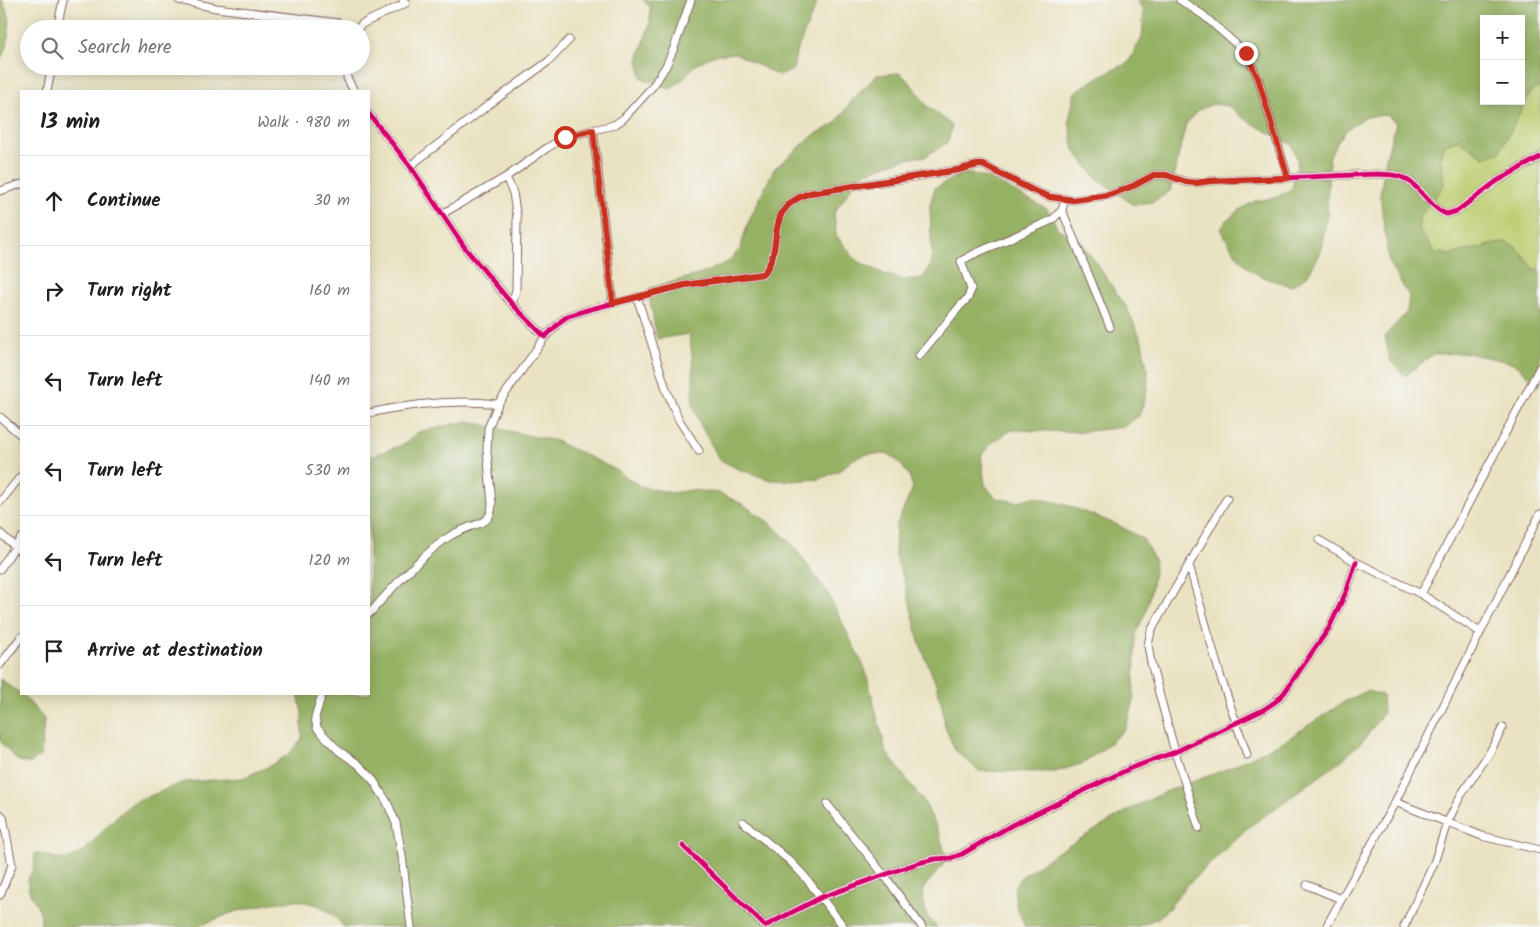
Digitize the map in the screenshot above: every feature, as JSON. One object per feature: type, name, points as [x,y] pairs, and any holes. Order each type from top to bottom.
[{"type":"street","points":[[59,20],[63,0]]},
{"type":"street","points":[[179,0],[216,8],[314,20]]},
{"type":"street","points":[[442,214],[506,177],[565,137],[614,125],[623,120],[653,86],[666,66],[692,0]]},
{"type":"street","points":[[1180,0],[1203,16],[1246,53],[1258,78],[1288,178]]},
{"type":"street","points":[[370,20],[407,1]]},
{"type":"street","points":[[410,166],[549,61],[570,40]]},
{"type":"street","points":[[47,90],[51,75]]},
{"type":"street","points":[[348,75],[354,90]]},
{"type":"street","points":[[370,115],[410,166],[465,248],[512,304],[545,337]]},
{"type":"street","points":[[593,130],[613,303]]},
{"type":"street","points":[[370,613],[389,591],[431,551],[450,536],[487,520],[492,513],[487,451],[488,428],[498,404],[545,337],[561,321],[568,316],[685,285],[763,274],[769,267],[772,258],[780,214],[802,196],[810,193],[958,170],[977,165],[983,165],[1050,197],[1073,200],[1109,195],[1133,186],[1154,175],[1166,175],[1186,182],[1196,183],[1377,174],[1401,177],[1415,186],[1439,210],[1447,214],[1457,211],[1497,181],[1540,157]]},
{"type":"street","points":[[506,177],[513,194],[517,218],[516,290],[512,304]]},
{"type":"street","points":[[0,191],[20,184]]},
{"type":"street","points":[[919,356],[968,298],[971,289],[961,261],[1052,220],[1062,210],[1065,199]]},
{"type":"street","points":[[1062,210],[1110,327]]},
{"type":"street","points":[[637,297],[667,392],[679,420],[699,451]]},
{"type":"street","points":[[1420,594],[1540,367]]},
{"type":"street","points":[[370,413],[428,404],[474,401],[498,404]]},
{"type":"street","points":[[0,417],[20,434]]},
{"type":"street","points":[[0,502],[20,477]]},
{"type":"street","points":[[1199,828],[1175,752],[1148,645],[1151,631],[1227,498]]},
{"type":"street","points":[[1326,927],[1395,802],[1540,514]]},
{"type":"street","points":[[0,534],[20,551]]},
{"type":"street","points":[[0,569],[20,539]]},
{"type":"street","points":[[1319,540],[1356,562],[1420,594],[1480,632]]},
{"type":"street","points":[[683,846],[765,926],[822,898],[918,862],[951,858],[962,854],[1012,825],[1131,768],[1175,752],[1236,724],[1275,702],[1291,684],[1328,628],[1346,590],[1356,562]]},
{"type":"street","points":[[1189,565],[1247,756]]},
{"type":"street","points":[[0,665],[20,638]]},
{"type":"street","points":[[322,695],[315,717],[317,728],[370,777],[387,802],[396,823],[411,927]]},
{"type":"street","points":[[1404,927],[1434,863],[1448,823],[1461,795],[1490,752],[1503,727]]},
{"type":"street","points":[[1395,802],[1482,836],[1540,850]]},
{"type":"street","points":[[827,804],[884,875],[922,927]]},
{"type":"street","points":[[0,814],[3,817],[12,865],[0,895]]},
{"type":"street","points":[[743,822],[790,860],[844,927]]},
{"type":"street","points":[[1307,885],[1341,899]]},
{"type":"green space","points":[[0,0],[2,0],[10,19],[7,47],[0,60]]},
{"type":"green space","points":[[643,0],[818,0],[796,53],[793,70],[779,76],[735,53],[713,55],[694,66],[681,81],[670,89],[642,78],[638,60],[650,23],[650,7]]},
{"type":"green space","points":[[1137,0],[1540,0],[1540,87],[1531,91],[1525,103],[1525,15],[1480,15],[1480,105],[1524,105],[1499,153],[1485,157],[1458,139],[1445,144],[1440,156],[1444,185],[1419,217],[1419,231],[1435,252],[1449,255],[1505,242],[1517,248],[1534,269],[1540,270],[1540,386],[1514,363],[1467,353],[1433,354],[1405,376],[1390,361],[1385,336],[1407,312],[1409,296],[1389,263],[1380,195],[1386,157],[1396,123],[1387,115],[1365,117],[1346,130],[1337,142],[1329,158],[1327,216],[1320,254],[1307,276],[1291,286],[1265,278],[1252,271],[1236,255],[1221,229],[1227,220],[1255,201],[1275,198],[1292,189],[1298,162],[1292,145],[1243,118],[1229,106],[1213,104],[1198,110],[1186,124],[1170,191],[1153,202],[1134,205],[1097,179],[1074,150],[1069,120],[1075,92],[1100,76],[1128,63],[1142,38],[1144,11]]},
{"type":"green space","points":[[899,73],[909,81],[927,106],[952,126],[948,142],[926,156],[904,159],[861,174],[834,213],[836,235],[856,260],[884,274],[904,280],[923,278],[932,263],[930,205],[935,188],[962,174],[988,178],[1047,209],[1058,229],[1080,240],[1127,308],[1142,342],[1148,373],[1147,392],[1139,416],[1123,427],[1082,432],[1012,430],[993,442],[981,455],[985,485],[996,498],[1016,502],[1032,497],[1064,504],[1118,525],[1143,539],[1155,561],[1152,586],[1145,614],[1136,633],[1133,705],[1125,729],[1103,749],[1081,764],[1055,772],[979,771],[955,750],[945,727],[942,704],[919,642],[906,586],[895,555],[896,526],[913,488],[909,475],[898,461],[889,454],[865,454],[852,460],[840,470],[820,479],[792,481],[771,480],[738,469],[719,459],[700,424],[693,405],[693,362],[689,334],[657,339],[648,289],[704,273],[728,262],[740,249],[748,223],[774,169],[814,135],[835,124],[854,98],[877,75]]},
{"type":"green space","points":[[1540,87],[1540,270],[1534,269],[1517,248],[1505,242],[1449,255],[1435,252],[1419,231],[1419,217],[1444,185],[1440,156],[1445,144],[1458,139],[1485,157],[1499,153],[1531,91]]},
{"type":"green space","points":[[468,421],[556,441],[616,470],[640,486],[671,493],[692,490],[719,493],[744,505],[771,524],[792,544],[827,592],[865,669],[886,752],[926,805],[939,833],[945,853],[943,865],[925,886],[922,900],[928,917],[937,927],[344,927],[335,916],[318,905],[297,900],[271,903],[231,913],[197,927],[40,927],[39,908],[31,895],[28,881],[34,867],[35,853],[65,860],[83,852],[132,803],[184,782],[242,778],[268,767],[288,755],[302,739],[302,713],[298,695],[370,695],[370,457],[405,444],[418,432]]},
{"type":"green space","points":[[0,679],[24,696],[44,719],[41,755],[30,764],[17,760],[0,741]]},
{"type":"green space","points":[[1367,691],[1382,695],[1383,713],[1366,737],[1341,761],[1246,829],[1184,888],[1171,906],[1158,918],[1136,927],[1025,927],[1016,905],[1014,887],[1021,877],[1053,855],[1134,807],[1165,792],[1229,768],[1286,740],[1344,702]]},
{"type":"cycle path","points":[[370,115],[410,166],[465,248],[512,304],[545,337],[568,316],[591,309],[685,285],[763,274],[770,263],[779,219],[785,209],[795,200],[810,193],[958,170],[977,165],[983,165],[1050,197],[1073,200],[1109,195],[1133,186],[1154,175],[1166,175],[1186,182],[1196,183],[1377,174],[1395,175],[1407,180],[1441,212],[1447,214],[1457,211],[1497,181],[1540,157]]},
{"type":"cycle path","points":[[683,846],[765,926],[822,897],[918,863],[951,858],[962,854],[1012,825],[1131,768],[1175,752],[1263,710],[1275,702],[1284,693],[1329,628],[1347,590],[1356,562]]},
{"type":"route","points":[[565,137],[593,130],[613,303],[685,285],[763,274],[769,267],[772,258],[780,214],[790,204],[810,193],[958,170],[977,165],[991,168],[1032,190],[1050,197],[1073,200],[1109,195],[1133,186],[1147,177],[1160,174],[1196,183],[1288,178],[1258,78],[1246,53]]}]
